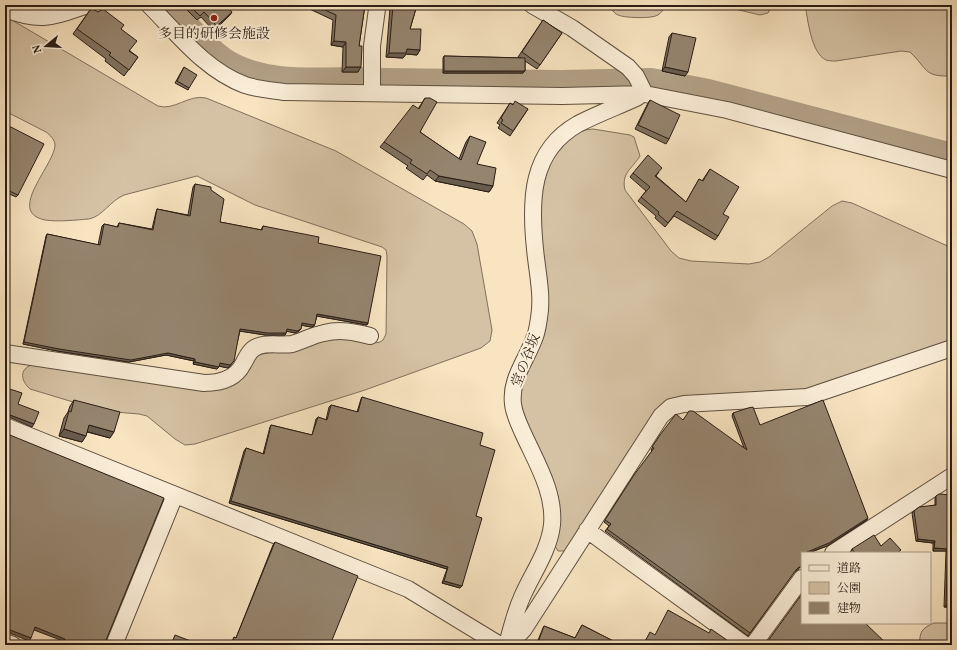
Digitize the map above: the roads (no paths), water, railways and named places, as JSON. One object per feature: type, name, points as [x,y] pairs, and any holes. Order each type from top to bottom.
[{"type":"street","points":[[5,9],[24,16],[38,18],[51,17],[88,5]]},
{"type":"street","points":[[149,5],[207,64],[218,72],[246,85],[261,89],[284,92],[562,96],[641,86],[952,170]]},
{"type":"street","points":[[532,5],[572,28],[628,67],[641,86]]},
{"type":"street","points":[[372,93],[372,46],[377,10]]},
{"type":"street","name":"堂の谷坂","points":[[508,645],[513,619],[522,597],[549,543],[552,525],[552,506],[548,488],[517,420],[513,405],[513,389],[517,374],[534,339],[540,317],[540,295],[532,221],[534,187],[538,172],[545,158],[554,145],[565,134],[578,124],[641,86]]},
{"type":"street","points":[[5,353],[215,383],[226,380],[235,375],[253,349],[262,345],[293,344],[324,333],[335,331],[347,331],[370,336]]},
{"type":"street","points":[[508,645],[524,629],[661,416],[671,407],[684,404],[807,397],[952,348]]},
{"type":"street","points":[[5,426],[408,589],[500,645]]},
{"type":"street","points":[[835,552],[952,476]]},
{"type":"street","points":[[114,645],[176,495]]},
{"type":"street","points":[[587,530],[745,645]]},
{"type":"street","points":[[753,645],[801,579]]},
{"type":"street","points":[[5,642],[13,645]]},
{"type":"waterway","points":[[165,5],[216,57],[239,70],[256,76],[290,81],[361,81]]},
{"type":"waterway","points":[[383,82],[562,84],[651,82],[708,93],[952,157]]},
{"type":"place","name":"多目的研修会施設","points":[[214,18]]}]
